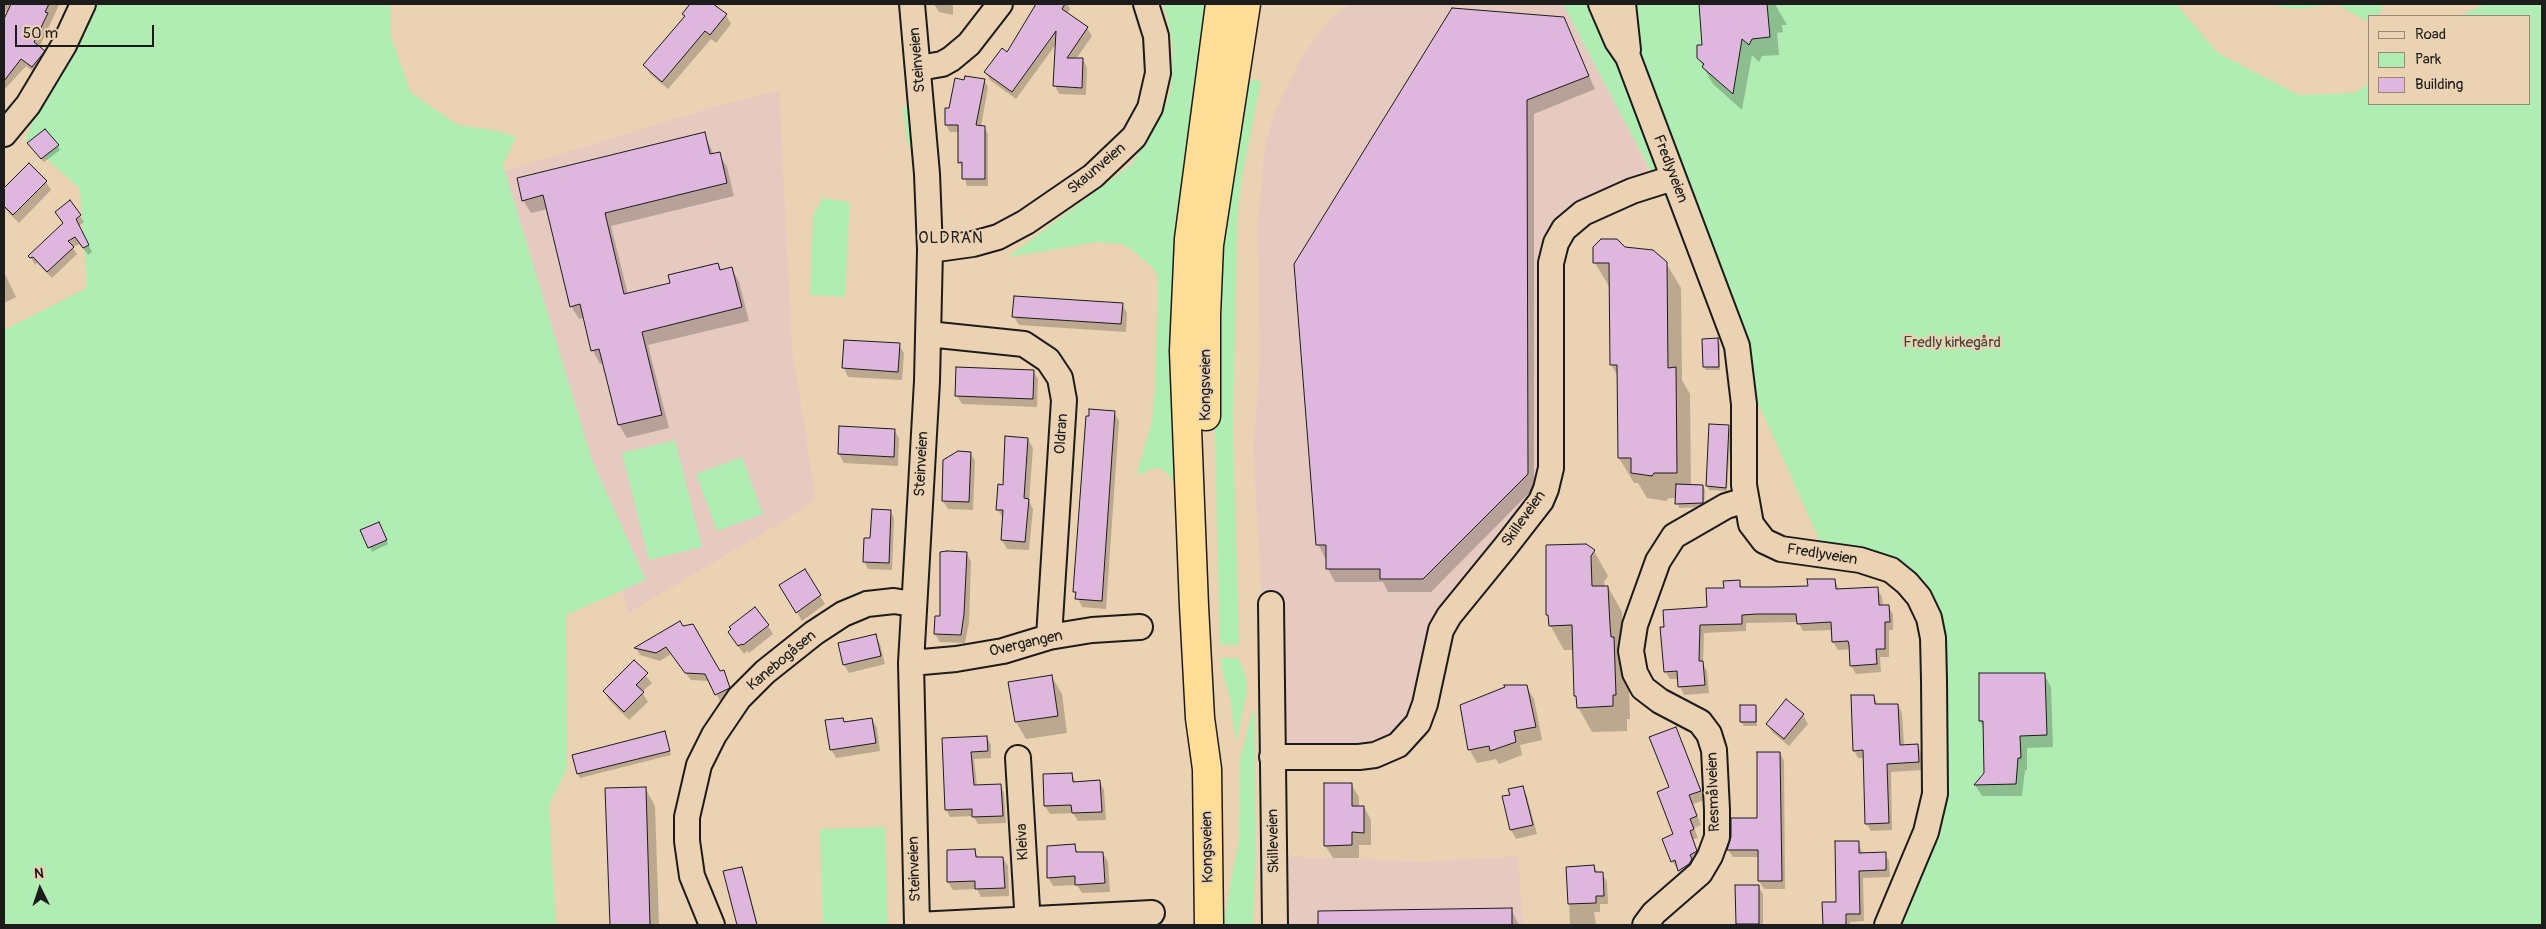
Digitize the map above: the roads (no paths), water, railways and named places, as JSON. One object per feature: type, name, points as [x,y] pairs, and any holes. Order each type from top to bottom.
[{"type":"highway","name":"Kongsveien","points":[[1207,769],[1200,718],[1194,596],[1185,312],[1192,216],[1220,4]]},
{"type":"highway","name":"Kongsveien","points":[[1209,925],[1207,769],[1211,720],[1212,648],[1205,371],[1207,268],[1212,222],[1246,4]]},
{"type":"street","points":[[4,134],[28,105],[64,45],[83,4]]},
{"type":"street","name":"Steinveien","points":[[912,4],[927,174],[930,250],[928,334],[911,663],[917,925]]},
{"type":"street","points":[[919,68],[942,64],[951,59],[969,44],[1000,4]]},
{"type":"street","name":"Skaunveien","points":[[930,250],[973,244],[998,236],[1026,222],[1092,176],[1134,137],[1150,108],[1158,73],[1156,36],[1146,4]]},
{"type":"street","name":"Fredlyveien","points":[[1601,4],[1617,41],[1628,57],[1737,346],[1744,404],[1746,500],[1751,524],[1764,541],[1781,549],[1860,560],[1891,570],[1907,583],[1919,597],[1929,618],[1934,680],[1935,794],[1926,832],[1887,925]]},
{"type":"street","name":"Fredlyveien","points":[[1624,4],[1628,57]]},
{"type":"street","name":"Skilleveien","points":[[1272,757],[1359,757],[1375,755],[1398,745],[1418,723],[1425,704],[1441,630],[1449,616],[1541,501],[1546,489],[1551,468],[1551,263],[1556,243],[1564,228],[1583,213],[1632,192],[1673,178]]},
{"type":"street","name":"Oldran","points":[[928,334],[1024,344],[1048,360],[1060,378],[1064,400],[1049,637]]},
{"type":"street","name":"Resmålveien","points":[[1645,925],[1654,914],[1700,873],[1710,856],[1717,837],[1714,758],[1710,734],[1700,722],[1660,701],[1643,688],[1635,673],[1631,651],[1635,625],[1646,589],[1658,561],[1674,536],[1726,506],[1746,500]]},
{"type":"street","name":"Kanebogåsen","points":[[712,925],[692,876],[687,825],[691,796],[699,765],[714,735],[739,698],[765,672],[814,633],[843,614],[867,604],[894,601],[913,604]]},
{"type":"street","name":"Skilleveien","points":[[1271,604],[1274,925]]},
{"type":"street","name":"Overgangen","points":[[911,663],[993,652],[1049,637],[1092,630],[1140,627]]},
{"type":"street","name":"Kleiva","points":[[1018,758],[1028,922]]},
{"type":"street","points":[[917,925],[1028,922],[1152,912]]},
{"type":"district","name":"OLDRAN","points":[[951,239]]},
{"type":"park label","name":"Fredly kirkegård","points":[[1952,343]]}]
